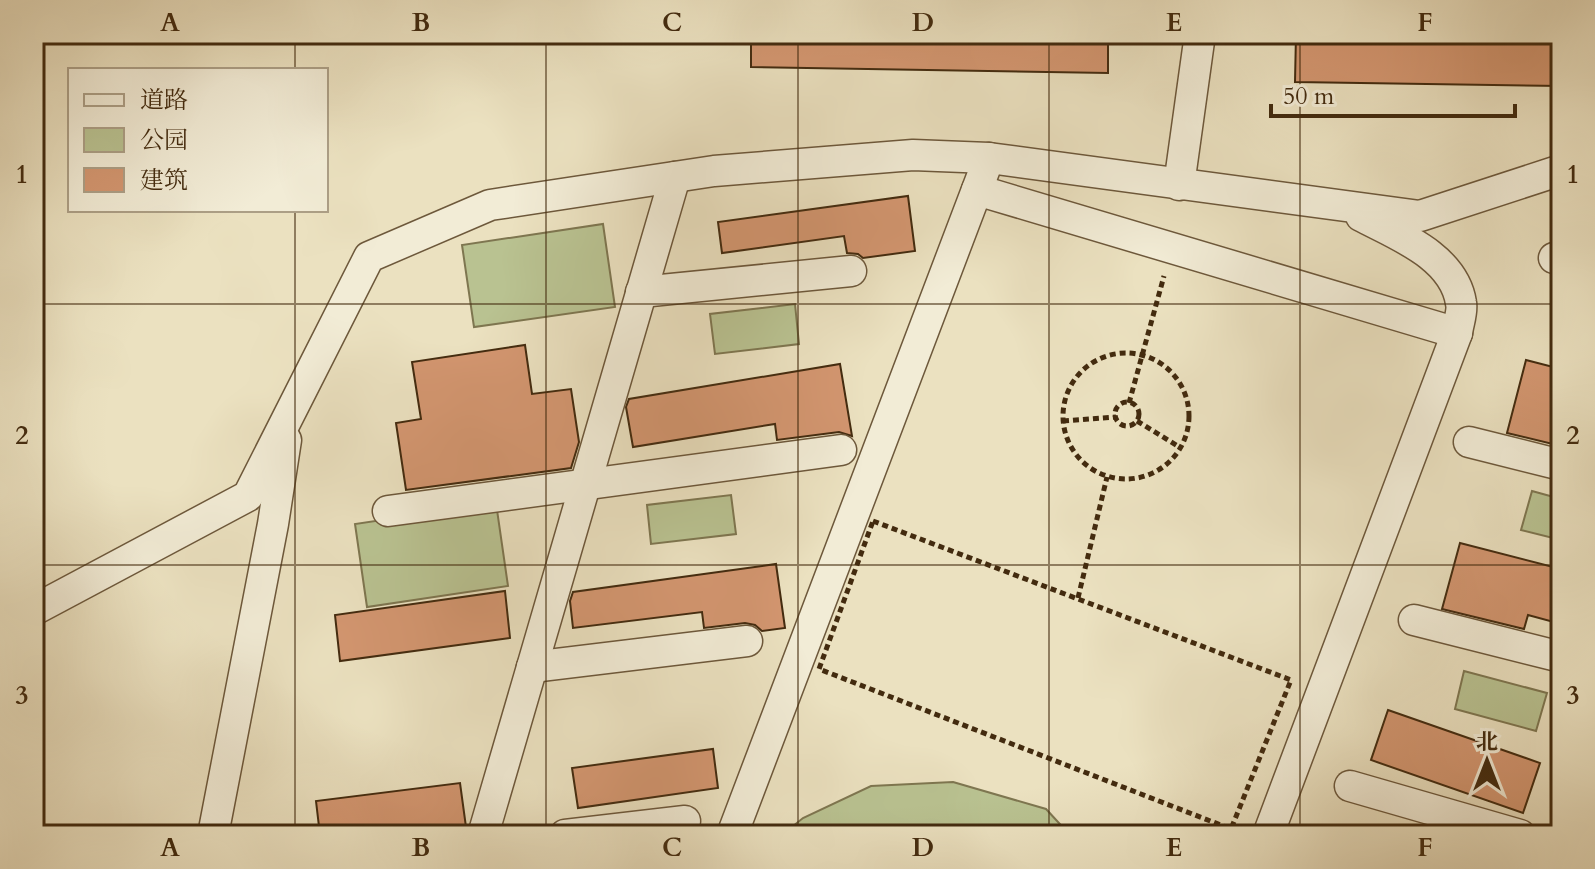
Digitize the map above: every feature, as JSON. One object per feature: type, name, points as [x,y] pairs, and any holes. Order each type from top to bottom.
[{"type":"street","points":[[1179,185],[1200,34]]},
{"type":"street","points":[[34,610],[248,496],[369,257],[490,205],[714,171],[913,155],[989,158],[1420,216],[1561,170]]},
{"type":"street","points":[[732,835],[989,158]]},
{"type":"street","points":[[483,835],[675,177]]},
{"type":"street","points":[[977,190],[1457,333]]},
{"type":"street","points":[[1268,835],[1457,333],[1462,304],[1448,270],[1407,239],[1341,206]]},
{"type":"street","points":[[641,292],[851,271]]},
{"type":"street","points":[[213,835],[273,524],[290,413]]},
{"type":"street","points":[[1469,442],[1561,465]]},
{"type":"street","points":[[388,511],[841,450]]},
{"type":"street","points":[[1414,620],[1561,657]]},
{"type":"street","points":[[532,667],[747,641]]},
{"type":"street","points":[[1350,786],[1520,835]]},
{"type":"street","points":[[565,835],[685,821]]},
{"type":"path","points":[[1129,403],[1172,248]]},
{"type":"path","points":[[1120,353],[1142,354],[1161,363],[1176,376],[1186,393],[1191,413],[1188,433],[1181,448],[1165,467],[1148,477],[1128,480],[1107,477],[1088,468],[1073,452],[1064,431],[1062,410],[1068,389],[1081,371],[1099,358],[1120,353]]},
{"type":"path","points":[[1129,403],[1119,406],[1116,417],[1119,423],[1127,426],[1137,421]]},
{"type":"path","points":[[1129,403],[1138,410],[1137,421]]},
{"type":"path","points":[[1063,421],[1116,417]]},
{"type":"path","points":[[1137,421],[1181,448]]},
{"type":"path","points":[[1078,598],[1107,477]]},
{"type":"path","points":[[873,521],[1078,598],[1291,680],[1231,829],[819,669],[873,521]]},
{"type":"green space","points":[[603,224],[615,307],[474,327],[462,245]]},
{"type":"green space","points":[[795,304],[799,344],[715,354],[710,314]]},
{"type":"green space","points":[[1532,491],[1561,499],[1561,540],[1521,530]]},
{"type":"green space","points":[[731,495],[736,534],[651,544],[647,505]]},
{"type":"green space","points":[[496,503],[508,586],[367,607],[355,524]]},
{"type":"green space","points":[[1464,671],[1547,693],[1536,731],[1455,709]]},
{"type":"green space","points":[[953,782],[1046,809],[1070,835],[782,835],[803,818],[871,786]]},
{"type":"building","points":[[751,34],[1108,34],[1108,73],[751,67]]},
{"type":"building","points":[[1296,34],[1561,34],[1561,86],[1295,82]]},
{"type":"building","points":[[908,196],[915,251],[863,258],[847,253],[844,236],[722,253],[718,222]]},
{"type":"building","points":[[525,345],[532,394],[571,389],[579,442],[571,468],[406,490],[396,423],[421,419],[412,362]]},
{"type":"building","points":[[1526,360],[1561,369],[1561,446],[1507,433]]},
{"type":"building","points":[[840,364],[852,436],[839,432],[777,440],[775,424],[633,447],[626,407],[629,399]]},
{"type":"building","points":[[1460,543],[1561,569],[1561,624],[1528,615],[1524,629],[1442,609]]},
{"type":"building","points":[[776,564],[785,628],[762,631],[755,625],[745,623],[704,628],[702,612],[573,628],[570,601],[573,592]]},
{"type":"building","points":[[505,591],[510,638],[340,661],[335,615]]},
{"type":"building","points":[[1388,710],[1540,763],[1523,813],[1371,760]]},
{"type":"building","points":[[713,749],[718,788],[578,808],[572,768]]},
{"type":"building","points":[[460,783],[466,827],[403,835],[320,835],[316,801]]}]
